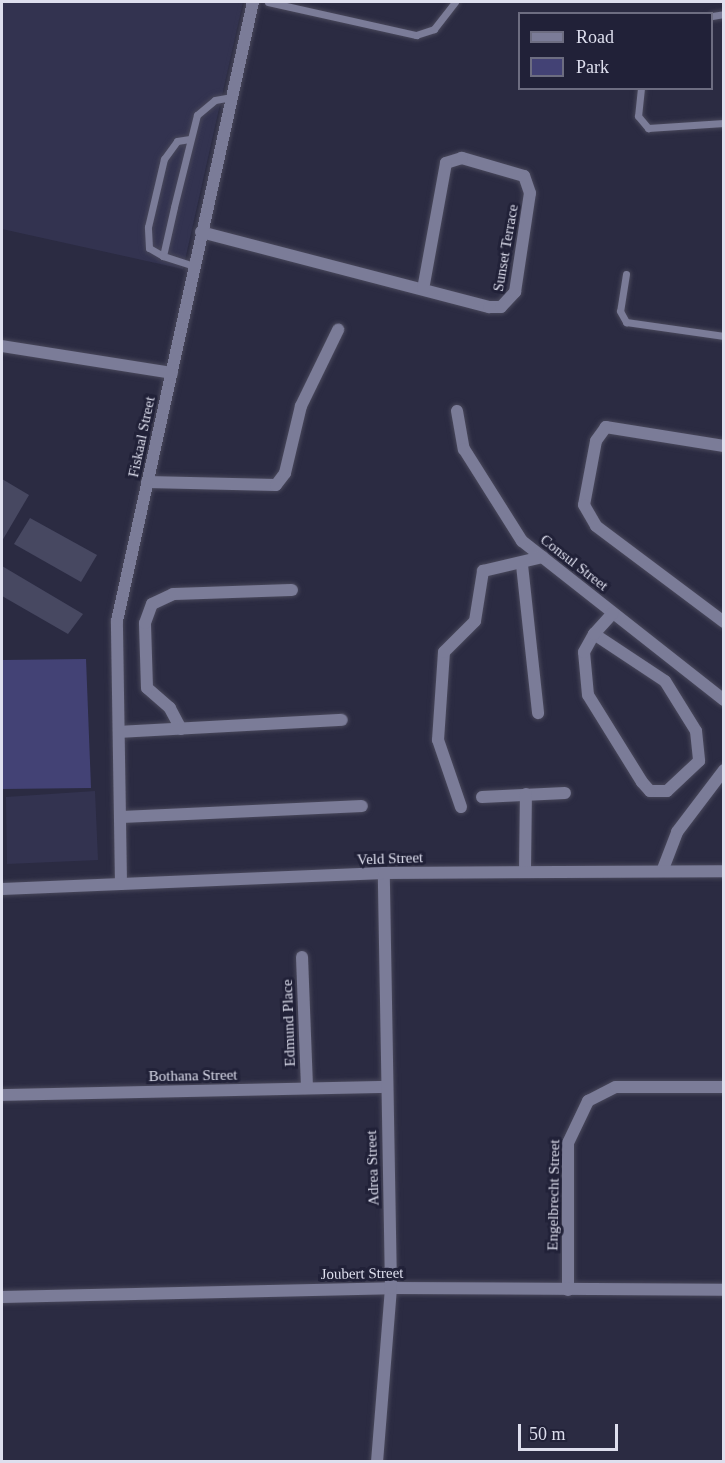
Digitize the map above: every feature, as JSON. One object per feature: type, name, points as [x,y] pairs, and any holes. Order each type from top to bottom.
[{"type":"street","name":"Fiskaal Street","points":[[121,884],[122,817],[116,631],[201,232],[253,2]]},
{"type":"street","name":"Sunset Terrace","points":[[201,232],[489,307],[510,303],[530,193],[524,176],[462,158],[446,162],[423,289]]},
{"type":"street","points":[[147,482],[276,485],[285,473],[301,406],[338,330]]},
{"type":"street","points":[[2,346],[172,373]]},
{"type":"street","name":"Consul Street","points":[[457,411],[467,455],[520,538],[723,700]]},
{"type":"street","points":[[723,446],[606,427],[596,441],[584,505],[597,526],[723,622]]},
{"type":"street","points":[[461,807],[438,740],[444,652],[475,621],[483,571],[522,565],[542,557]]},
{"type":"street","points":[[522,565],[538,713]]},
{"type":"street","points":[[181,729],[170,708],[147,688],[145,623],[152,604],[173,594],[292,590]]},
{"type":"street","points":[[594,634],[665,681],[696,731],[699,761],[667,791],[646,787],[599,719],[582,670],[594,634],[613,613]]},
{"type":"street","points":[[119,732],[342,720]]},
{"type":"street","points":[[663,869],[677,832],[723,770]]},
{"type":"street","points":[[482,796],[565,793]]},
{"type":"street","points":[[525,871],[526,794]]},
{"type":"street","points":[[122,817],[362,806]]},
{"type":"street","name":"Veld Street","points":[[2,889],[384,873],[663,869],[723,871]]},
{"type":"street","name":"Adrea Street","points":[[377,1461],[391,1288],[384,873]]},
{"type":"street","name":"Edmund Place","points":[[302,957],[307,1088]]},
{"type":"street","name":"Bothana Street","points":[[2,1095],[386,1087]]},
{"type":"street","name":"Engelbrecht Street","points":[[568,1290],[568,1143],[588,1101],[616,1087],[723,1087]]},
{"type":"street","name":"Joubert Street","points":[[2,1297],[391,1288],[723,1290]]},
{"type":"lane","points":[[268,2],[284,3],[416,35],[434,30],[455,2]]},
{"type":"lane","points":[[642,90],[638,116],[648,128],[723,123]]},
{"type":"lane","points":[[163,256],[190,139],[208,103],[232,97]]},
{"type":"lane","points":[[190,139],[177,141],[164,159],[148,227],[148,248],[163,256],[194,266]]},
{"type":"lane","points":[[626,273],[620,311],[626,322],[723,336]]},
{"type":"shaded area","points":[[2,2],[243,2],[183,269],[2,229]]},
{"type":"shaded area","points":[[95,791],[98,860],[7,864],[6,797]]},
{"type":"green space","points":[[86,659],[91,788],[2,789],[2,660]]},
{"type":"building","points":[[2,479],[29,495],[2,541]]},
{"type":"building","points":[[30,518],[97,555],[81,582],[14,544]]},
{"type":"building","points":[[2,566],[83,614],[68,634],[2,596]]}]
